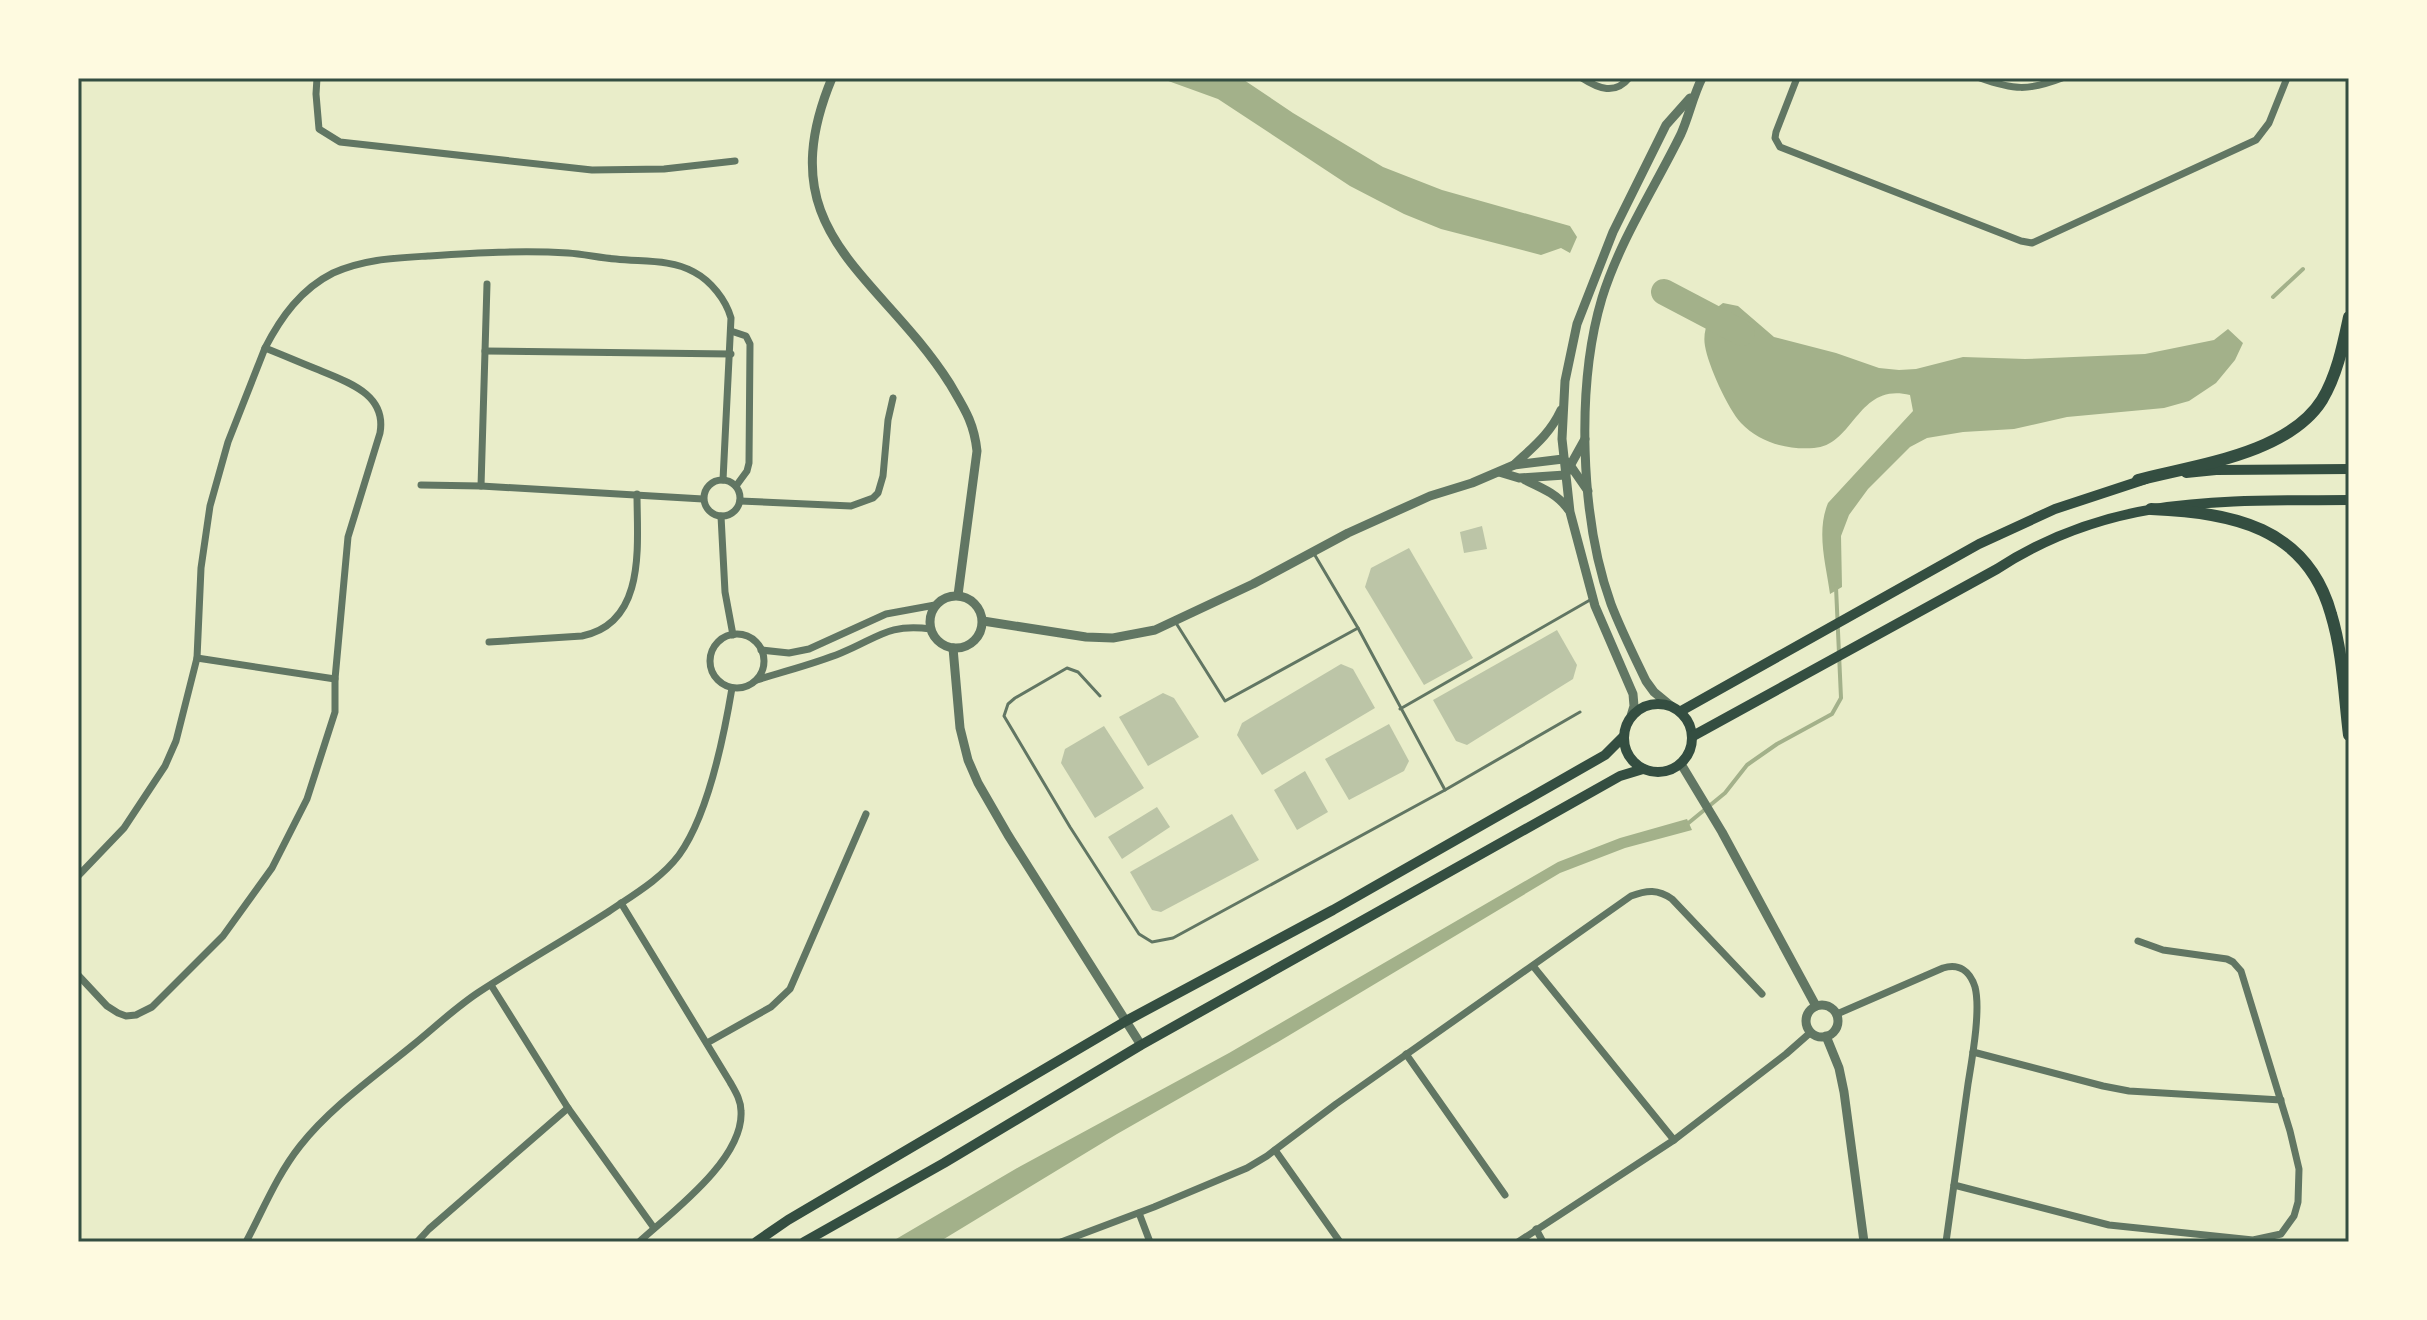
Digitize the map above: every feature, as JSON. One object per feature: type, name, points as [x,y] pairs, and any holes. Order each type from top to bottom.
[{"type":"highway","points":[[2138,480],[2264,446],[2304,419],[2320,403],[2332,381],[2349,317]]},
{"type":"highway","points":[[2151,509],[2216,515],[2246,523],[2273,535],[2293,549],[2322,588],[2331,614],[2339,647],[2349,735]]},
{"type":"main road","points":[[1676,709],[1818,636],[1979,544],[2055,509],[2138,480],[2216,470],[2349,469]]},
{"type":"main road","points":[[1693,736],[2043,542],[2082,526],[2151,509],[2215,501],[2349,500]]},
{"type":"main road","points":[[804,1242],[944,1163],[1141,1045],[1620,776],[1643,769],[1663,772],[1681,764],[1692,746],[1693,736],[1687,718],[1676,709],[1660,703],[1649,704],[1631,716],[1625,726],[1623,737],[1629,756],[1643,769]]},
{"type":"main road","points":[[756,1242],[788,1220],[1126,1021],[1333,910],[1605,755],[1623,737]]},
{"type":"street","points":[[317,78],[319,129],[340,142],[592,170],[664,169],[735,161]]},
{"type":"street","points":[[832,78],[814,127],[812,148],[814,190],[826,226],[850,262],[938,366],[972,422],[976,435],[977,451],[958,595]]},
{"type":"street","points":[[1582,78],[1607,89],[1618,88],[1629,78]]},
{"type":"street","points":[[1676,709],[1654,692],[1646,681],[1611,603],[1595,541],[1588,491],[1586,397],[1595,329],[1607,286],[1642,208],[1682,132],[1702,78]]},
{"type":"street","points":[[1797,78],[1776,132],[1775,138],[1780,147],[2032,243],[2256,140],[2269,123],[2287,78]]},
{"type":"street","points":[[1980,78],[2017,88],[2062,78]]},
{"type":"street","points":[[1631,716],[1633,694],[1585,576],[1570,512],[1565,475],[1565,381],[1577,324],[1594,276],[1666,125],[1695,92]]},
{"type":"street","points":[[78,876],[124,828],[165,766],[176,741],[197,658],[201,568],[210,506],[228,442],[265,348],[294,302],[320,280],[356,264],[396,256],[487,252],[569,253],[673,264],[687,269],[703,278],[726,304],[731,318],[723,480]]},
{"type":"street","points":[[481,486],[487,284]]},
{"type":"street","points":[[731,331],[746,336],[750,344],[749,463],[736,486]]},
{"type":"street","points":[[78,975],[114,1011],[126,1016],[136,1015],[152,1007],[223,936],[272,868],[307,799],[335,712],[335,679],[348,537],[380,433],[381,418],[375,403],[358,386],[265,348]]},
{"type":"street","points":[[485,351],[731,354]]},
{"type":"street","points":[[740,501],[851,506],[873,498],[878,493],[883,476],[893,398]]},
{"type":"street","points":[[983,621],[1086,637],[1113,638],[1155,630],[1401,509],[1514,465],[1541,442],[1564,404]]},
{"type":"street","points":[[1514,465],[1567,462],[1586,437]]},
{"type":"street","points":[[1567,462],[1588,491]]},
{"type":"street","points":[[1499,472],[1550,491],[1570,512]]},
{"type":"street","points":[[1519,478],[1565,475]]},
{"type":"street","points":[[723,480],[736,486],[740,501],[733,512],[721,516],[709,511],[703,499],[710,484],[723,480]]},
{"type":"street","points":[[421,485],[703,499]]},
{"type":"street","points":[[489,642],[582,636],[596,633],[612,623],[622,610],[637,567],[637,494]]},
{"type":"street","points":[[721,516],[725,592],[733,635]]},
{"type":"street","points":[[761,650],[789,653],[809,649],[886,614],[935,605],[946,597],[958,595],[973,601],[981,614],[983,621],[979,636],[960,648],[939,642],[931,629],[930,620],[935,605]]},
{"type":"street","points":[[757,680],[764,662],[761,650],[752,639],[740,634],[718,642],[710,664],[717,680],[732,688],[746,687],[757,680],[845,651],[894,628],[910,626],[931,629]]},
{"type":"street","points":[[953,648],[960,728],[978,783],[1141,1045]]},
{"type":"street","points":[[197,658],[335,679]]},
{"type":"street","points":[[246,1242],[291,1159],[328,1115],[477,992],[621,903],[662,874],[680,853],[710,787],[732,688]]},
{"type":"street","points":[[1681,764],[1722,832],[1816,1006]]},
{"type":"street","points":[[707,1043],[771,1007],[790,989],[866,814]]},
{"type":"street","points":[[1061,1242],[1247,1168],[1631,896],[1653,890],[1665,894],[1681,907],[1762,994]]},
{"type":"street","points":[[621,903],[737,1095],[741,1115],[731,1149],[717,1170],[639,1242]]},
{"type":"street","points":[[1954,1185],[2109,1225],[2253,1240],[2268,1239],[2281,1234],[2288,1227],[2298,1202],[2299,1169],[2241,971],[2233,962],[2212,955],[2163,950],[2138,941]]},
{"type":"street","points":[[1533,966],[1674,1140]]},
{"type":"street","points":[[1837,1014],[1943,968],[1958,966],[1971,977],[1977,998],[1973,1052],[1946,1242]]},
{"type":"street","points":[[491,985],[568,1108],[654,1228]]},
{"type":"street","points":[[1816,1006],[1828,1006],[1837,1014],[1836,1028],[1826,1036],[1819,1037],[1811,1032],[1806,1020],[1816,1006]]},
{"type":"street","points":[[1518,1242],[1674,1140],[1811,1032]]},
{"type":"street","points":[[1826,1036],[1842,1080],[1864,1242]]},
{"type":"street","points":[[1973,1052],[2129,1091],[2281,1100]]},
{"type":"street","points":[[1406,1054],[1505,1195]]},
{"type":"street","points":[[417,1242],[568,1108]]},
{"type":"street","points":[[1275,1150],[1340,1242]]},
{"type":"street","points":[[1139,1213],[1150,1242]]},
{"type":"street","points":[[1536,1229],[1543,1242]]},
{"type":"lane","points":[[1313,552],[1358,628],[1445,790]]},
{"type":"lane","points":[[1400,709],[1593,599]]},
{"type":"lane","points":[[1176,622],[1225,701],[1358,628]]},
{"type":"lane","points":[[1100,696],[1078,672],[1067,668],[1015,698],[1008,704],[1004,716],[1139,934],[1152,942],[1173,938],[1445,790],[1580,712]]},
{"type":"shaded area","points":[[1160,78],[1241,78],[1383,167],[1442,190],[1570,226],[1577,237],[1570,253],[1561,248],[1541,255],[1441,229],[1350,186],[1218,99]]},
{"type":"shaded area","points":[[1723,303],[1738,306],[1774,337],[1879,368],[1899,370],[1916,369],[1963,357],[2025,359],[2145,354],[2214,340],[2228,329],[2243,343],[2235,360],[2216,383],[2189,401],[2164,408],[2067,417],[2014,429],[1963,432],[1927,438],[1910,447],[1868,489],[1849,515],[1841,536],[1842,587],[1830,594],[1822,537],[1828,503],[1913,411],[1910,395],[1892,393],[1878,397],[1839,437],[1814,448],[1775,444],[1757,436],[1741,423],[1730,408],[1707,354],[1704,340],[1706,328],[1714,311]]},
{"type":"shaded area","points":[[1687,819],[1692,830],[1625,848],[1560,873],[939,1242],[891,1242],[1019,1167],[1229,1053],[1558,862],[1620,838]]},
{"type":"building","points":[[1482,526],[1487,549],[1464,553],[1460,532]]},
{"type":"building","points":[[1409,548],[1473,658],[1424,685],[1365,587],[1371,568]]},
{"type":"building","points":[[1557,630],[1577,665],[1573,679],[1467,745],[1456,741],[1433,700]]},
{"type":"building","points":[[1341,664],[1353,669],[1375,708],[1262,775],[1237,735],[1242,723]]},
{"type":"building","points":[[1163,693],[1174,698],[1199,737],[1148,766],[1119,717]]},
{"type":"building","points":[[1389,724],[1409,761],[1404,771],[1349,800],[1325,759]]},
{"type":"building","points":[[1104,726],[1144,788],[1095,818],[1061,763],[1065,749]]},
{"type":"building","points":[[1305,771],[1328,812],[1297,830],[1274,790]]},
{"type":"building","points":[[1157,807],[1170,827],[1122,859],[1108,837]]},
{"type":"building","points":[[1232,814],[1259,860],[1161,912],[1152,910],[1130,872]]},
{"type":"waterway","points":[[2273,297],[2303,269]]},
{"type":"waterway","points":[[1664,292],[1742,333]]},
{"type":"waterway","points":[[1686,825],[1725,793],[1747,765],[1777,744],[1832,714],[1841,698],[1836,587]]}]
